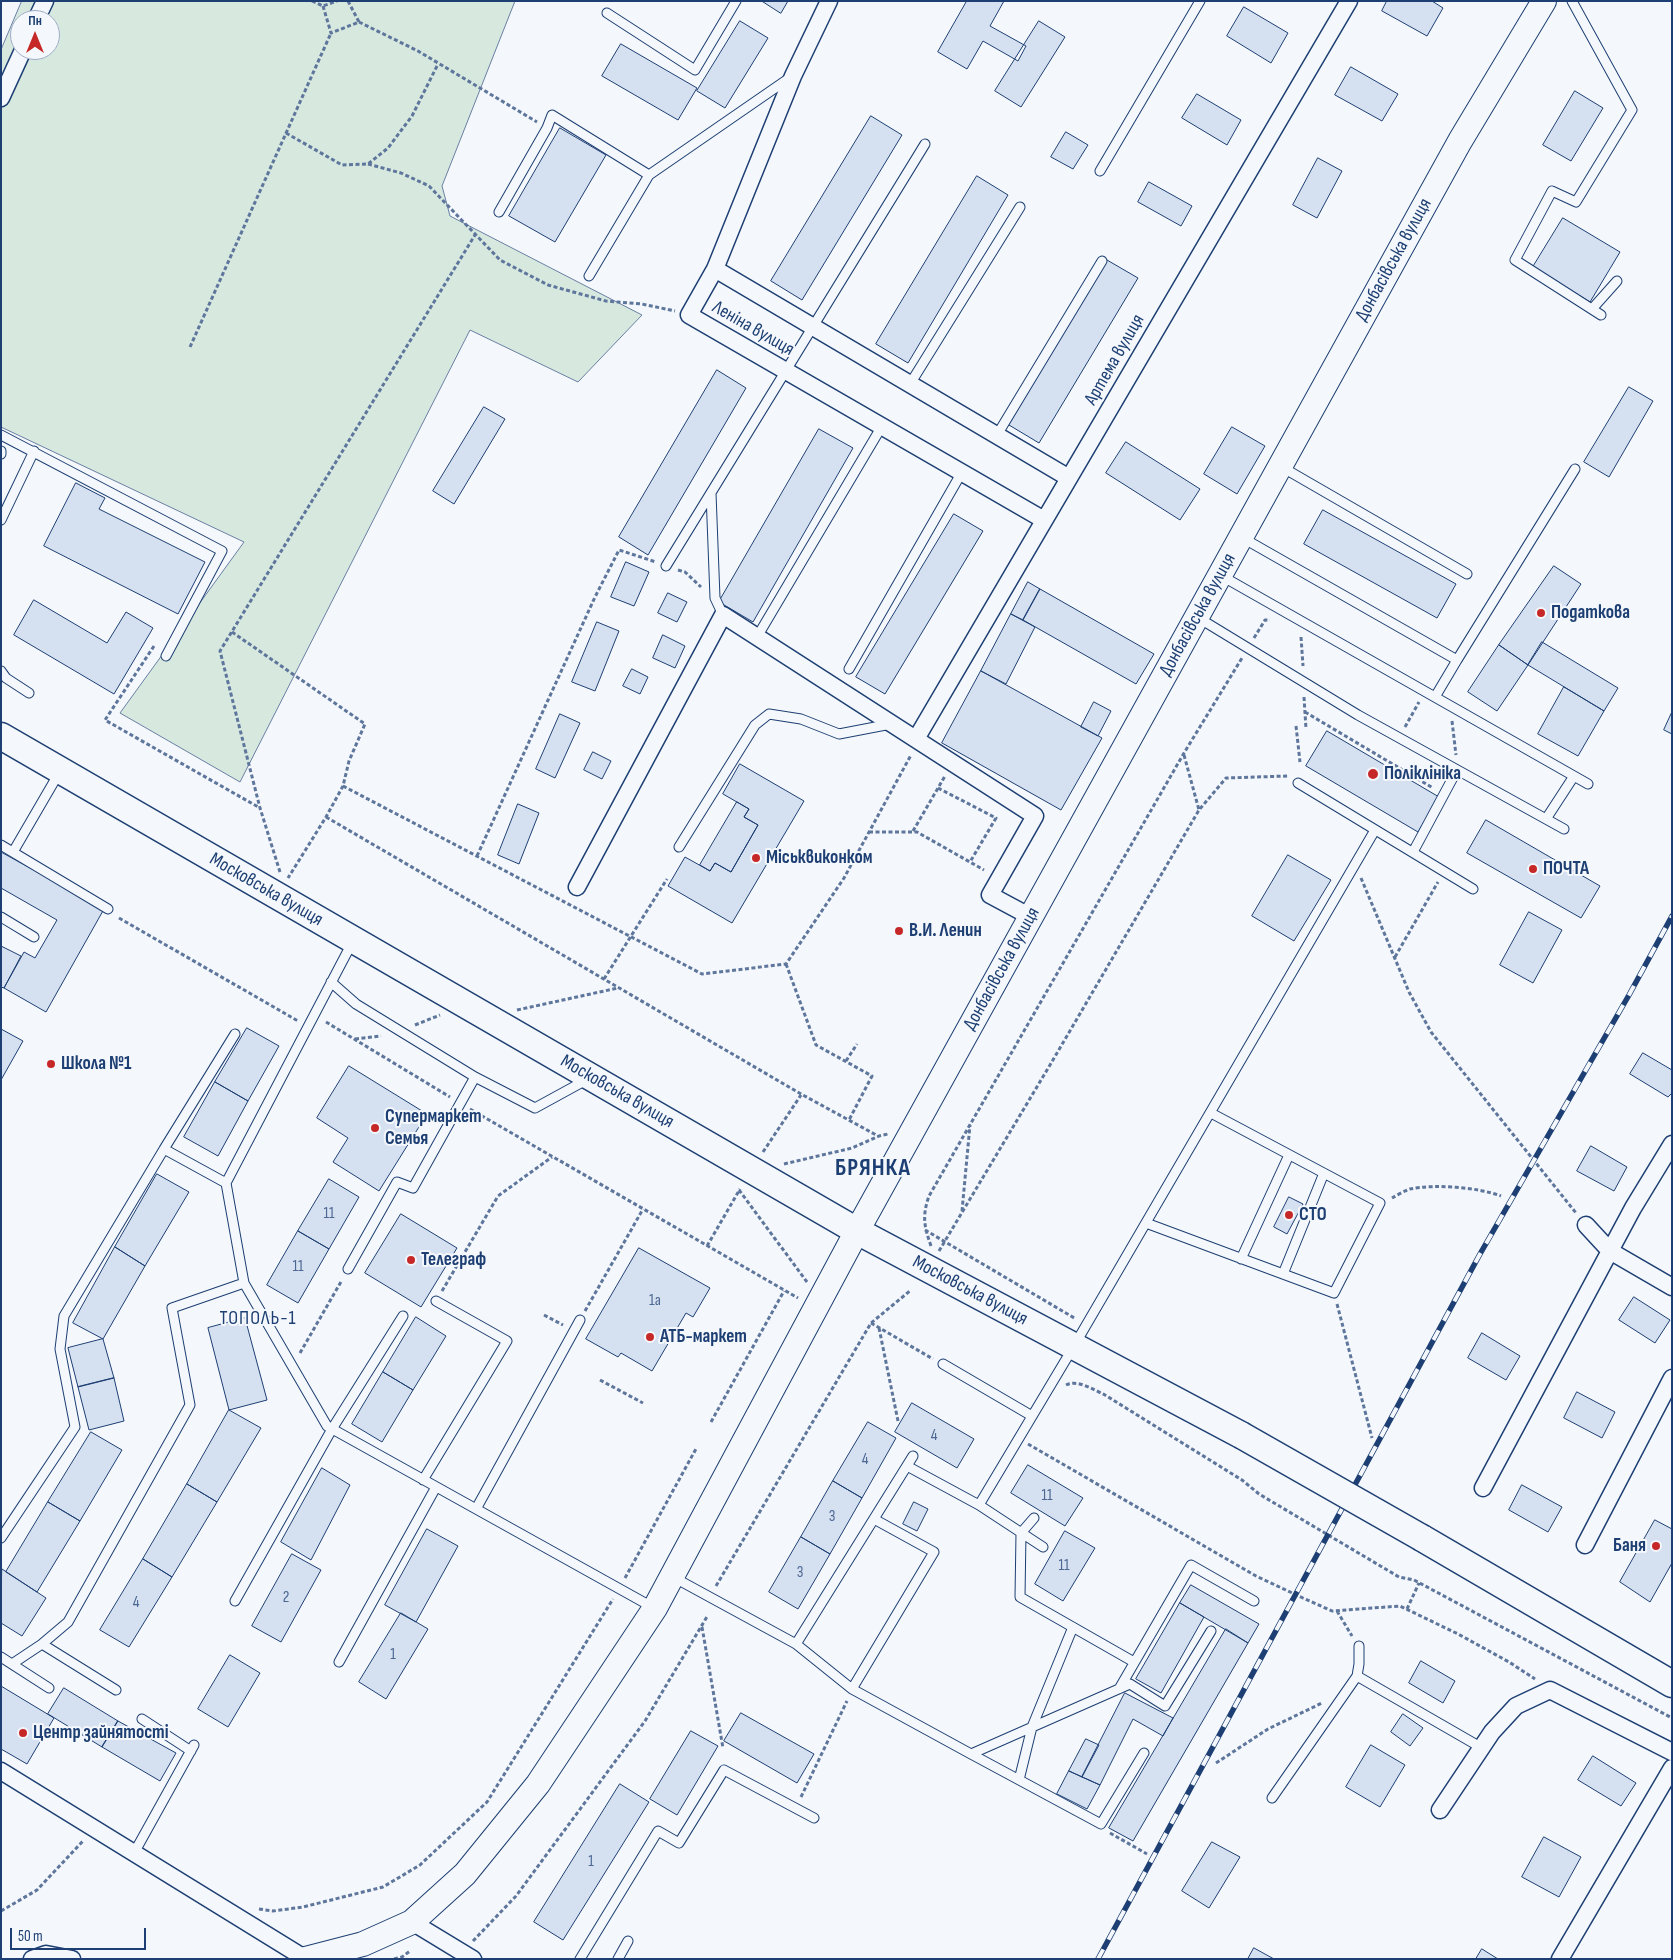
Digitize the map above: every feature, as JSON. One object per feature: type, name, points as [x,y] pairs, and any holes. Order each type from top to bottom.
[{"type":"main road","name":"Московська вулиця","points":[[1,736],[857,1231],[1241,1435],[1672,1684]]},
{"type":"street","points":[[716,269],[793,76],[829,1]]},
{"type":"street","name":"Артема вулиця","points":[[914,746],[1348,1]]},
{"type":"street","name":"Донбасівська вулиця","points":[[306,1959],[363,1944],[412,1922],[465,1874],[538,1784],[654,1608],[857,1231],[1030,917],[1460,141],[1544,1]]},
{"type":"street","points":[[1,98],[18,60]]},
{"type":"street","name":"Леніна вулиця","points":[[1044,520],[688,315],[716,269],[1069,478]]},
{"type":"street","points":[[577,886],[723,614],[892,724],[914,746],[1035,816],[990,895],[1030,917]]},
{"type":"street","points":[[1483,1488],[1633,1208],[1672,1144]]},
{"type":"street","points":[[1586,1225],[1610,1251],[1672,1287]]},
{"type":"street","points":[[1585,1545],[1672,1378]]},
{"type":"street","points":[[1440,1810],[1492,1732],[1516,1706],[1550,1690],[1672,1752]]},
{"type":"street","points":[[1560,1959],[1672,1768]]},
{"type":"street","points":[[1,1771],[306,1959]]},
{"type":"street","points":[[412,1922],[472,1959]]},
{"type":"street","points":[[32,1959],[46,1954],[72,1959]]},
{"type":"lane","points":[[607,13],[695,70],[736,1]]},
{"type":"lane","points":[[1100,171],[1200,1]]},
{"type":"lane","points":[[1572,1],[1632,110],[1576,202],[1552,191],[1515,260],[1600,315]]},
{"type":"lane","points":[[589,276],[649,175],[793,76]]},
{"type":"lane","points":[[499,212],[547,128],[552,115],[649,175]]},
{"type":"lane","points":[[666,566],[925,144]]},
{"type":"lane","points":[[910,384],[1020,207]]},
{"type":"lane","points":[[997,435],[1102,260]]},
{"type":"lane","points":[[1592,309],[1617,281]]},
{"type":"lane","points":[[758,637],[882,426]]},
{"type":"lane","points":[[1,435],[34,450],[222,551],[166,656]]},
{"type":"lane","points":[[1,520],[34,450]]},
{"type":"lane","points":[[1280,466],[1467,574]]},
{"type":"lane","points":[[1435,697],[1575,469]]},
{"type":"lane","points":[[849,669],[962,472]]},
{"type":"lane","points":[[711,493],[715,598],[723,614]]},
{"type":"lane","points":[[1241,537],[1457,660]]},
{"type":"lane","points":[[1220,575],[1588,784]]},
{"type":"lane","points":[[1197,617],[1358,715],[1564,829]]},
{"type":"lane","points":[[1,672],[6,678],[29,693]]},
{"type":"lane","points":[[679,847],[755,725],[769,714],[801,719],[839,734],[892,724]]},
{"type":"lane","points":[[13,852],[60,770]]},
{"type":"lane","points":[[1413,852],[1457,770]]},
{"type":"lane","points":[[1546,819],[1574,776]]},
{"type":"lane","points":[[1296,779],[1375,830],[1473,889]]},
{"type":"lane","points":[[979,1505],[1375,830]]},
{"type":"lane","points":[[1,846],[108,909]]},
{"type":"lane","points":[[1,917],[34,937]]},
{"type":"lane","points":[[353,940],[226,1183],[244,1283],[327,1426],[654,1608]]},
{"type":"lane","points":[[331,982],[356,1004],[475,1077],[535,1108],[591,1078]]},
{"type":"lane","points":[[1,1538],[75,1427],[60,1348],[64,1316],[164,1148],[235,1034]]},
{"type":"lane","points":[[348,1269],[397,1182],[413,1188],[475,1077]]},
{"type":"lane","points":[[1146,1223],[1334,1294],[1380,1203],[1211,1112]]},
{"type":"lane","points":[[164,1148],[226,1183]]},
{"type":"lane","points":[[1241,1259],[1290,1155]]},
{"type":"lane","points":[[1283,1274],[1324,1173]]},
{"type":"lane","points":[[12,1664],[42,1644],[68,1622],[190,1405],[172,1308],[244,1283]]},
{"type":"lane","points":[[423,1480],[507,1341],[436,1301]]},
{"type":"lane","points":[[235,1602],[332,1429],[403,1316]]},
{"type":"lane","points":[[476,1509],[580,1320]]},
{"type":"lane","points":[[944,1364],[1032,1416]]},
{"type":"lane","points":[[796,1644],[914,1456]]},
{"type":"lane","points":[[907,1466],[979,1505],[1043,1547]]},
{"type":"lane","points":[[339,1662],[436,1487]]},
{"type":"lane","points":[[1034,1518],[1021,1533],[1020,1597],[1134,1662]]},
{"type":"lane","points":[[852,1689],[934,1552],[874,1519]]},
{"type":"lane","points":[[1119,1689],[1191,1565],[1254,1601]]},
{"type":"lane","points":[[671,1576],[796,1644],[852,1689],[1101,1824],[1144,1753]]},
{"type":"lane","points":[[1019,1780],[1032,1727],[1073,1627]]},
{"type":"lane","points":[[971,1754],[1130,1684],[1165,1706],[1211,1631]]},
{"type":"lane","points":[[42,1644],[116,1690]]},
{"type":"lane","points":[[1272,1798],[1357,1676],[1359,1646]]},
{"type":"lane","points":[[1,1657],[49,1688]]},
{"type":"lane","points":[[1357,1676],[1482,1748]]},
{"type":"lane","points":[[134,1853],[193,1748],[142,1720]]},
{"type":"lane","points":[[580,1959],[658,1831],[679,1843],[724,1770],[814,1818]]},
{"type":"lane","points":[[618,1959],[628,1941]]},
{"type":"path","points":[[312,1],[323,6],[337,1]]},
{"type":"path","points":[[348,1],[359,22],[418,51],[547,128]]},
{"type":"path","points":[[190,347],[331,33],[323,6]]},
{"type":"path","points":[[331,33],[359,22]]},
{"type":"path","points":[[368,164],[388,148],[412,116],[439,64]]},
{"type":"path","points":[[286,133],[342,165],[368,164],[401,173],[429,186],[500,260],[548,285],[606,301],[642,304],[688,315]]},
{"type":"path","points":[[281,876],[260,808],[220,651],[475,235]]},
{"type":"path","points":[[477,857],[567,658],[619,550],[685,572],[715,598]]},
{"type":"path","points":[[1250,645],[1265,620]]},
{"type":"path","points":[[232,632],[365,724],[349,761],[343,786],[284,885]]},
{"type":"path","points":[[154,646],[105,720],[260,808]]},
{"type":"path","points":[[932,1251],[925,1230],[924,1212],[929,1196],[1184,753],[1245,653]]},
{"type":"path","points":[[1404,729],[1420,702]]},
{"type":"path","points":[[1305,712],[1433,788]]},
{"type":"path","points":[[1452,718],[1457,760]]},
{"type":"path","points":[[1296,726],[1300,762]]},
{"type":"path","points":[[343,786],[702,974],[786,964],[844,878],[914,746]]},
{"type":"path","points":[[1184,753],[1199,810]]},
{"type":"path","points":[[912,832],[948,771]]},
{"type":"path","points":[[937,1254],[1199,810],[1226,778],[1296,779]]},
{"type":"path","points":[[938,788],[996,818],[970,862]]},
{"type":"path","points":[[326,817],[801,1094],[879,1136]]},
{"type":"path","points":[[869,832],[917,832],[984,870]]},
{"type":"path","points":[[1355,863],[1409,992],[1431,1032],[1586,1225]]},
{"type":"path","points":[[1395,958],[1444,871]]},
{"type":"path","points":[[604,979],[667,879]]},
{"type":"path","points":[[119,918],[300,1022]]},
{"type":"path","points":[[786,964],[816,1045],[872,1076],[848,1120]]},
{"type":"path","points":[[516,1010],[619,988]]},
{"type":"path","points":[[400,1031],[443,1014]]},
{"type":"path","points":[[326,1022],[460,1104],[797,1299],[807,1283],[741,1188],[707,1246]]},
{"type":"path","points":[[354,1039],[381,1036]]},
{"type":"path","points":[[846,1061],[857,1044]]},
{"type":"path","points":[[762,1152],[801,1094]]},
{"type":"path","points":[[961,1213],[970,1122]]},
{"type":"path","points":[[781,1165],[852,1148],[879,1136],[894,1133]]},
{"type":"path","points":[[757,1155],[765,1158]]},
{"type":"path","points":[[436,1301],[498,1196],[552,1157]]},
{"type":"path","points":[[1380,1203],[1408,1189],[1438,1186],[1489,1192],[1501,1196]]},
{"type":"path","points":[[580,1320],[643,1209]]},
{"type":"path","points":[[925,1230],[1080,1322]]},
{"type":"path","points":[[292,1367],[348,1269]]},
{"type":"path","points":[[714,1588],[871,1323],[911,1290]]},
{"type":"path","points":[[711,1422],[784,1291]]},
{"type":"path","points":[[1334,1294],[1372,1438]]},
{"type":"path","points":[[544,1315],[566,1327]]},
{"type":"path","points":[[879,1327],[898,1420]]},
{"type":"path","points":[[600,1380],[643,1403]]},
{"type":"path","points":[[1063,1386],[1070,1383],[1084,1384],[1242,1480],[1259,1494],[1399,1577],[1414,1580],[1672,1718]]},
{"type":"path","points":[[1018,1439],[1256,1576],[1332,1611],[1400,1606],[1492,1652],[1550,1690]]},
{"type":"path","points":[[257,1909],[273,1911],[304,1907],[383,1887],[420,1865],[488,1802],[620,1589],[697,1447]]},
{"type":"path","points":[[1407,1609],[1419,1583]]},
{"type":"path","points":[[1337,1610],[1359,1646]]},
{"type":"path","points":[[473,1941],[516,1896],[645,1721],[708,1615]]},
{"type":"path","points":[[702,1626],[723,1748]]},
{"type":"path","points":[[800,1801],[852,1689]]},
{"type":"path","points":[[1216,1763],[1268,1728],[1347,1690]]},
{"type":"path","points":[[1101,1824],[1106,1831],[1147,1854]]},
{"type":"path","points":[[1,1911],[38,1890],[87,1837]]},
{"type":"path","points":[[394,1959],[402,1957],[410,1951]]},
{"type":"shaded area","points":[[22,1],[515,1],[442,186],[450,216],[642,315],[578,382],[470,330],[240,782],[120,713],[244,542],[1,427],[1,50],[10,29],[10,60],[60,60],[60,10],[18,10]]},
{"type":"building","points":[[762,1],[788,1],[781,13]]},
{"type":"building","points":[[967,1],[1004,1],[990,26],[1026,46],[1018,61],[983,41],[967,69],[938,52]]},
{"type":"building","points":[[1387,1],[1432,1],[1443,8],[1427,36],[1382,11]]},
{"type":"building","points":[[1244,7],[1288,33],[1271,63],[1227,36]]},
{"type":"building","points":[[740,21],[768,38],[725,108],[697,91]]},
{"type":"building","points":[[1039,21],[1065,37],[1021,107],[995,91]]},
{"type":"building","points":[[621,44],[697,88],[678,120],[602,76]]},
{"type":"building","points":[[1351,67],[1398,94],[1382,121],[1335,95]]},
{"type":"building","points":[[1575,91],[1603,108],[1571,161],[1543,145]]},
{"type":"building","points":[[1197,94],[1241,120],[1227,145],[1182,118]]},
{"type":"building","points":[[871,116],[902,135],[802,300],[771,281]]},
{"type":"building","points":[[560,128],[606,155],[555,242],[509,216]]},
{"type":"building","points":[[1066,132],[1088,145],[1073,169],[1051,157]]},
{"type":"building","points":[[1318,158],[1342,171],[1317,218],[1293,205]]},
{"type":"building","points":[[977,176],[1008,195],[908,363],[876,344]]},
{"type":"building","points":[[1149,182],[1192,206],[1181,226],[1138,202]]},
{"type":"building","points":[[1563,218],[1620,252],[1590,302],[1533,267]]},
{"type":"building","points":[[1107,260],[1138,278],[1039,443],[1009,425]]},
{"type":"building","points":[[717,370],[746,388],[648,555],[619,537]]},
{"type":"building","points":[[1629,387],[1653,401],[1609,477],[1584,462]]},
{"type":"building","points":[[484,407],[505,419],[454,504],[433,491]]},
{"type":"building","points":[[1232,427],[1265,446],[1237,494],[1204,474]]},
{"type":"building","points":[[819,429],[853,448],[753,622],[719,602]]},
{"type":"building","points":[[1126,442],[1200,489],[1180,520],[1106,473]]},
{"type":"building","points":[[76,483],[105,498],[99,509],[205,562],[178,614],[44,546]]},
{"type":"building","points":[[1323,510],[1456,584],[1437,618],[1304,544]]},
{"type":"building","points":[[954,514],[983,531],[885,694],[856,677]]},
{"type":"building","points":[[626,562],[649,572],[634,606],[611,597]]},
{"type":"building","name":"Податкова","points":[[1554,566],[1581,584],[1528,665],[1499,645]]},
{"type":"building","points":[[1028,582],[1040,589],[1023,620],[1011,614]]},
{"type":"building","points":[[1040,589],[1154,654],[1136,684],[1023,620]]},
{"type":"building","points":[[668,593],[687,602],[677,622],[658,613]]},
{"type":"building","points":[[34,600],[107,643],[126,612],[153,628],[114,694],[14,635]]},
{"type":"building","points":[[1011,614],[1035,627],[1006,684],[981,671]]},
{"type":"building","points":[[597,622],[619,631],[595,691],[572,682]]},
{"type":"building","points":[[663,635],[685,646],[675,668],[653,658]]},
{"type":"building","name":"Податкова","points":[[1542,642],[1618,688],[1604,711],[1528,665]]},
{"type":"building","name":"Податкова","points":[[1499,645],[1528,665],[1497,711],[1468,692]]},
{"type":"building","points":[[632,669],[648,677],[640,694],[623,686]]},
{"type":"building","points":[[981,671],[1102,738],[1061,810],[942,743]]},
{"type":"building","points":[[1564,687],[1604,711],[1578,756],[1538,734]]},
{"type":"building","points":[[1094,702],[1111,711],[1098,736],[1081,727]]},
{"type":"building","points":[[1672,712],[1672,734],[1664,730]]},
{"type":"building","points":[[560,714],[580,723],[555,778],[536,769]]},
{"type":"building","points":[[1327,731],[1439,797],[1418,832],[1306,766]]},
{"type":"building","points":[[593,752],[611,761],[602,779],[584,770]]},
{"type":"building","points":[[740,764],[804,801],[732,923],[668,886],[685,857],[710,871],[715,863],[731,872],[758,825],[744,817],[749,809],[723,794]]},
{"type":"building","points":[[737,802],[749,809],[744,817],[758,825],[731,872],[715,863],[710,871],[700,865]]},
{"type":"building","points":[[518,804],[539,813],[519,864],[498,855]]},
{"type":"building","name":"ПОЧТА","points":[[1486,820],[1600,886],[1581,918],[1467,853]]},
{"type":"building","points":[[1,852],[104,909],[46,1012],[4,988],[24,952],[35,958],[57,920],[1,888]]},
{"type":"building","points":[[1288,855],[1331,880],[1294,941],[1252,916]]},
{"type":"building","points":[[1529,912],[1562,930],[1533,983],[1500,965]]},
{"type":"building","points":[[1,946],[21,956],[4,988],[1,987]]},
{"type":"building","points":[[247,1028],[279,1046],[248,1101],[215,1082]]},
{"type":"building","points":[[1,1029],[23,1041],[1,1080]]},
{"type":"building","points":[[1643,1053],[1672,1070],[1672,1093],[1668,1097],[1630,1074]]},
{"type":"building","name":"Супермаркет Семья","points":[[349,1066],[427,1114],[379,1191],[333,1162],[348,1138],[317,1118]]},
{"type":"building","points":[[215,1082],[248,1101],[218,1156],[184,1137]]},
{"type":"building","points":[[1591,1146],[1627,1167],[1614,1191],[1577,1171]]},
{"type":"building","points":[[157,1174],[189,1192],[145,1266],[115,1247]]},
{"type":"building","points":[[329,1179],[359,1197],[329,1249],[298,1231]]},
{"type":"building","name":"СТО","points":[[1289,1197],[1303,1204],[1287,1234],[1274,1227]]},
{"type":"building","name":"Телеграф","points":[[401,1214],[457,1248],[421,1307],[365,1273]]},
{"type":"building","points":[[298,1231],[329,1249],[298,1303],[267,1285]]},
{"type":"building","points":[[115,1247],[145,1266],[103,1339],[73,1323]]},
{"type":"building","points":[[639,1248],[710,1288],[693,1317],[686,1313],[652,1371],[621,1353],[618,1357],[586,1339]]},
{"type":"building","points":[[1634,1297],[1670,1320],[1655,1343],[1619,1320]]},
{"type":"building","points":[[416,1317],[446,1336],[413,1390],[383,1372]]},
{"type":"building","points":[[245,1318],[267,1400],[229,1410],[208,1328]]},
{"type":"building","points":[[1482,1333],[1520,1356],[1506,1380],[1468,1358]]},
{"type":"building","points":[[103,1339],[114,1378],[78,1387],[68,1348]]},
{"type":"building","points":[[383,1372],[413,1390],[382,1442],[352,1424]]},
{"type":"building","points":[[114,1378],[124,1421],[89,1430],[78,1387]]},
{"type":"building","points":[[1577,1392],[1615,1412],[1602,1438],[1564,1418]]},
{"type":"building","points":[[912,1403],[974,1439],[957,1468],[895,1432]]},
{"type":"building","points":[[229,1410],[261,1428],[217,1502],[187,1484]]},
{"type":"building","points":[[868,1422],[896,1438],[862,1498],[833,1481]]},
{"type":"building","points":[[91,1432],[122,1450],[80,1521],[48,1502]]},
{"type":"building","points":[[1028,1465],[1083,1498],[1065,1526],[1011,1493]]},
{"type":"building","points":[[322,1468],[350,1485],[311,1560],[281,1542]]},
{"type":"building","points":[[833,1481],[862,1498],[830,1554],[801,1537]]},
{"type":"building","points":[[187,1484],[217,1502],[172,1577],[143,1559]]},
{"type":"building","points":[[1522,1485],[1562,1507],[1548,1532],[1509,1510]]},
{"type":"building","points":[[48,1502],[80,1521],[37,1592],[6,1572]]},
{"type":"building","points":[[914,1502],[928,1509],[917,1531],[903,1524]]},
{"type":"building","name":"Баня","points":[[1655,1520],[1672,1529],[1672,1563],[1650,1602],[1620,1582]]},
{"type":"building","points":[[427,1529],[458,1546],[416,1622],[385,1605]]},
{"type":"building","points":[[1065,1531],[1095,1548],[1063,1601],[1035,1584]]},
{"type":"building","points":[[801,1537],[830,1554],[798,1609],[769,1592]]},
{"type":"building","points":[[292,1554],[321,1570],[281,1642],[252,1626]]},
{"type":"building","points":[[143,1559],[172,1577],[129,1647],[100,1630]]},
{"type":"building","points":[[2,1569],[46,1598],[22,1636],[1,1623]]},
{"type":"building","points":[[1191,1585],[1259,1624],[1248,1643],[1180,1603]]},
{"type":"building","points":[[1180,1603],[1204,1617],[1161,1693],[1136,1679]]},
{"type":"building","points":[[401,1613],[428,1629],[386,1699],[359,1682]]},
{"type":"building","points":[[1226,1629],[1248,1643],[1133,1841],[1109,1828]]},
{"type":"building","points":[[230,1655],[260,1673],[228,1727],[198,1709]]},
{"type":"building","points":[[1421,1661],[1455,1681],[1443,1703],[1409,1683]]},
{"type":"building","name":"Центр зайнятості","points":[[1,1686],[54,1718],[27,1764],[1,1749]]},
{"type":"building","points":[[64,1688],[118,1721],[102,1747],[48,1714]]},
{"type":"building","points":[[1125,1693],[1173,1718],[1163,1736],[1133,1719],[1100,1785],[1082,1777]]},
{"type":"building","points":[[741,1713],[814,1754],[797,1783],[724,1741]]},
{"type":"building","points":[[1403,1714],[1423,1728],[1410,1746],[1391,1732]]},
{"type":"building","points":[[118,1721],[176,1753],[160,1781],[102,1747]]},
{"type":"building","points":[[691,1731],[718,1746],[677,1815],[650,1799]]},
{"type":"building","points":[[1086,1739],[1099,1745],[1082,1777],[1069,1771]]},
{"type":"building","points":[[1371,1745],[1405,1765],[1380,1807],[1346,1787]]},
{"type":"building","points":[[1593,1756],[1636,1783],[1621,1806],[1578,1780]]},
{"type":"building","points":[[1069,1771],[1100,1785],[1087,1809],[1057,1794]]},
{"type":"building","points":[[620,1784],[649,1802],[563,1940],[534,1922]]},
{"type":"building","points":[[1544,1837],[1581,1857],[1559,1897],[1522,1877]]},
{"type":"building","points":[[1212,1842],[1240,1857],[1209,1908],[1182,1891]]},
{"type":"building","points":[[1254,1948],[1274,1959],[1248,1959]]},
{"type":"building","points":[[1482,1949],[1498,1959],[1476,1959]]},
{"type":"railway","points":[[1098,1959],[1480,1254],[1629,995],[1672,916]]},
{"type":"place","name":"Податкова","points":[[1541,613]]},
{"type":"place","name":"Поліклініка","points":[[1373,774]]},
{"type":"place","name":"Міськвиконком","points":[[756,858]]},
{"type":"place","name":"ПОЧТА","points":[[1533,869]]},
{"type":"place","name":"В.И. Ленин","points":[[899,931]]},
{"type":"place","name":"Школа №1","points":[[51,1064]]},
{"type":"place","name":"Супермаркет Семья","points":[[375,1128]]},
{"type":"place","name":"СТО","points":[[1289,1215]]},
{"type":"place","name":"Телеграф","points":[[411,1260]]},
{"type":"place","name":"АТБ-маркет","points":[[650,1337]]},
{"type":"place","name":"Баня","points":[[1656,1546]]},
{"type":"place","name":"Центр зайнятості","points":[[23,1733]]},
{"type":"district","name":"БРЯНКА","points":[[873,1169]]},
{"type":"district","name":"ТОПОЛЬ-1","points":[[258,1319]]}]
